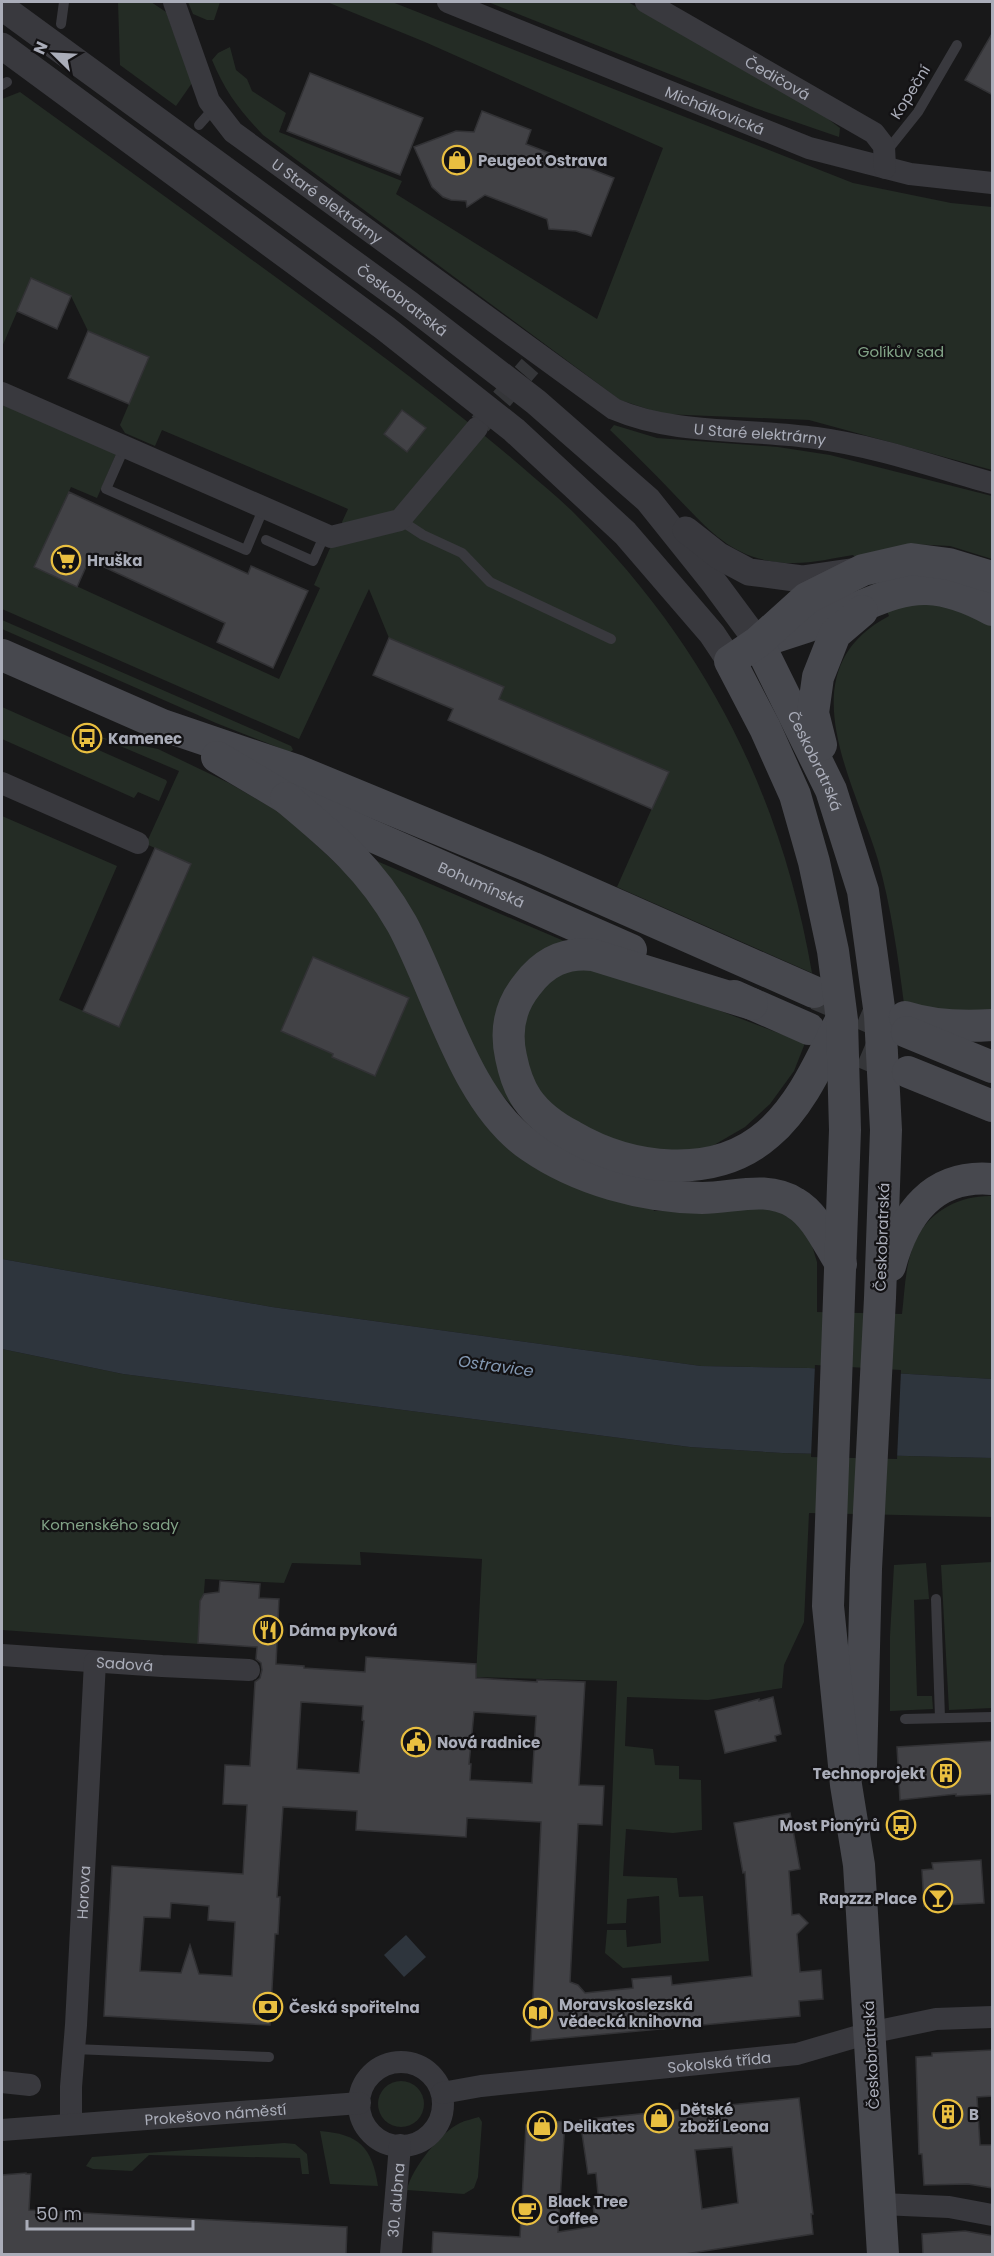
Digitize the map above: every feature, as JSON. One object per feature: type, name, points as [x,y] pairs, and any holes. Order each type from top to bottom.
[{"type":"main road","points":[[730,661],[758,642],[807,598],[863,570],[911,559],[949,564],[993,577]]},
{"type":"main road","points":[[758,642],[804,628],[902,591],[926,589],[952,593],[993,610]]},
{"type":"main road","points":[[831,790],[813,713],[818,677],[835,634],[875,601]]},
{"type":"main road","name":"Českobratrská","points":[[758,642],[831,790],[863,891],[879,1015],[886,1130],[880,1298],[866,1569],[849,1684],[883,2254]]},
{"type":"main road","name":"Bohumínská","points":[[2,655],[162,725],[307,774],[533,868],[813,989]]},
{"type":"main road","name":"Českobratrská","points":[[730,661],[765,728],[795,795],[814,862],[831,940],[842,1020],[845,1130],[828,1606],[849,1684]]},
{"type":"main road","name":"Bohumínská","points":[[162,725],[286,798],[809,1029]]},
{"type":"main road","points":[[286,798],[352,855],[389,902],[418,957],[473,1076],[489,1104],[503,1122],[528,1145],[568,1167],[607,1182],[658,1179],[685,1165],[721,1160],[739,1153],[769,1133],[800,1096],[842,1020]]},
{"type":"main road","points":[[752,1004],[604,957],[578,954],[555,960],[546,966],[530,981],[518,998],[512,1008],[508,1025],[510,1054],[518,1083],[537,1111],[565,1132],[602,1151],[630,1160],[658,1179],[702,1197],[759,1193],[783,1196],[808,1213],[841,1264]]},
{"type":"main road","points":[[993,1025],[906,1024],[993,1067]]},
{"type":"main road","points":[[908,1072],[993,1107]]},
{"type":"main road","points":[[880,1298],[899,1238],[918,1207],[935,1191],[943,1187],[973,1179],[993,1179]]},
{"type":"street","name":"U Staré elektrárny","points":[[174,2],[209,101],[207,116],[233,132],[535,360],[614,409],[631,417],[670,425],[829,440],[993,483]]},
{"type":"street","name":"Michálkovická","points":[[448,2],[798,144],[855,162],[885,160],[910,174],[993,183]]},
{"type":"street","name":"Čedičová","points":[[646,2],[874,133],[882,140],[885,160]]},
{"type":"street","name":"Českobratrská","points":[[2,7],[409,304],[536,402],[648,500],[758,642]]},
{"type":"street","name":"Českobratrská","points":[[2,46],[385,328],[514,430],[625,532],[712,634],[730,661]]},
{"type":"street","points":[[2,393],[331,537],[400,520],[477,428]]},
{"type":"street","points":[[648,500],[719,556],[749,572],[802,579],[863,570]]},
{"type":"street","points":[[2,783],[138,843]]},
{"type":"street","name":"Sadová","points":[[2,1654],[95,1662],[249,1670]]},
{"type":"street","name":"Horova","points":[[71,2123],[71,2087],[75,2049],[95,1662]]},
{"type":"street","name":"Sokolská třída","points":[[442,2093],[490,2085],[797,2054],[869,2032],[936,2019],[993,2017]]},
{"type":"street","points":[[394,2063],[411,2063],[426,2070],[436,2081],[442,2093],[442,2113],[435,2128],[423,2139],[408,2145],[384,2142],[371,2132],[363,2119],[360,2103],[363,2087],[372,2073],[394,2063]]},
{"type":"street","points":[[2,2082],[30,2085]]},
{"type":"street","name":"Prokešovo náměstí","points":[[71,2123],[360,2103]]},
{"type":"street","points":[[2,2130],[71,2123]]},
{"type":"street","name":"30. dubna","points":[[391,2254],[400,2145]]},
{"type":"street","points":[[880,2204],[949,2207],[993,2215]]},
{"type":"lane","points":[[61,24],[64,2]]},
{"type":"lane","name":"Kopeční","points":[[885,160],[918,112],[957,45]]},
{"type":"lane","points":[[125,446],[106,489],[117,494],[246,550],[264,507]]},
{"type":"lane","points":[[400,520],[423,535],[462,553],[490,582],[611,639]]},
{"type":"lane","points":[[266,540],[314,561],[326,534]]},
{"type":"lane","points":[[936,1599],[940,1718]]},
{"type":"lane","points":[[905,1719],[993,1717]]},
{"type":"lane","points":[[75,2049],[269,2057]]},
{"type":"green space","points":[[118,2],[151,2],[166,12],[192,83],[176,106],[120,65]]},
{"type":"green space","points":[[188,2],[220,2],[214,20],[207,20],[193,14]]},
{"type":"green space","name":"Golíkův sad","points":[[327,2],[392,2],[853,183],[951,203],[992,207],[992,470],[809,420],[663,414],[620,400],[263,135],[233,100],[212,60],[218,53],[230,47],[236,70],[247,79],[252,91],[286,113],[279,132],[402,181],[396,194],[597,319],[663,148],[425,42]]},
{"type":"green space","points":[[488,2],[628,2],[823,115],[840,128],[839,137],[755,108]]},
{"type":"green space","points":[[20,92],[371,347],[447,406],[561,500],[620,562],[661,613],[698,667],[730,723],[757,782],[780,843],[798,907],[812,973],[617,887],[668,772],[499,699],[503,687],[389,638],[369,589],[299,739],[2,609],[2,403],[117,452],[97,498],[71,487],[35,567],[279,679],[320,588],[314,585],[334,539],[347,536],[342,522],[348,509],[162,430],[155,446],[125,433],[120,425],[149,357],[88,331],[71,296],[31,279],[2,347],[2,99]]},
{"type":"green space","points":[[614,425],[657,438],[778,447],[830,455],[992,496],[992,559],[950,546],[910,544],[855,557],[853,555],[809,562],[773,562],[755,557],[739,551],[711,532],[610,430]]},
{"type":"green space","points":[[928,603],[946,606],[992,625],[992,1014],[979,1016],[904,1004],[894,932],[883,878],[844,762],[836,728],[834,696],[840,666],[858,639],[889,616],[887,611]]},
{"type":"green space","points":[[2,620],[291,746],[293,750],[290,752],[216,723],[2,629]]},
{"type":"green space","points":[[2,707],[166,780],[159,801],[138,792],[134,798],[2,739]]},
{"type":"green space","points":[[99,737],[158,749],[229,783],[279,812],[360,886],[392,929],[493,1123],[652,1206],[654,1211],[740,1207],[774,1210],[797,1223],[810,1239],[817,1262],[817,1312],[902,1314],[910,1254],[924,1226],[940,1211],[960,1201],[992,1196],[992,1379],[809,1368],[701,1366],[272,1307],[2,1259],[2,816],[117,866],[59,1000],[119,1027],[191,864],[146,844],[179,771]]},
{"type":"green space","points":[[365,856],[564,941],[549,948],[523,967],[525,1120],[492,1084]]},
{"type":"green space","points":[[586,963],[644,982],[805,1043],[794,1071],[770,1104],[745,1127],[701,1150],[663,1157],[580,1128],[547,1100],[535,1085],[522,1048],[526,999],[545,978]]},
{"type":"green space","name":"Komenského sady","points":[[2,1349],[123,1374],[690,1447],[782,1453],[992,1458],[992,1517],[809,1513],[804,1622],[784,1665],[782,1688],[708,1700],[627,1697],[625,1746],[653,1749],[655,1765],[679,1766],[679,1779],[701,1780],[702,1830],[673,1833],[626,1829],[623,1876],[677,1878],[679,1897],[703,1896],[709,1961],[623,1968],[605,1953],[607,1930],[626,1930],[627,1947],[661,1943],[659,1896],[627,1899],[626,1923],[607,1924],[617,1681],[476,1677],[482,1559],[360,1552],[361,1565],[292,1563],[284,1583],[205,1579],[200,1644],[2,1630]]},
{"type":"green space","points":[[992,1562],[992,1708],[949,1710],[941,1565]]},
{"type":"green space","points":[[926,1563],[929,1599],[914,1600],[917,1696],[932,1696],[933,1709],[890,1711],[890,1636],[894,1565]]},
{"type":"green space","points":[[401,2081],[417,2088],[424,2104],[417,2120],[401,2127],[385,2120],[378,2104],[385,2088]]},
{"type":"green space","points":[[479,2117],[482,2122],[478,2177],[474,2188],[464,2194],[407,2190],[414,2172],[444,2134],[460,2123]]},
{"type":"green space","points":[[320,2131],[345,2135],[361,2145],[372,2161],[378,2186],[330,2184]]},
{"type":"green space","points":[[295,2144],[307,2154],[309,2174],[302,2174],[300,2158],[149,2155],[132,2171],[93,2169],[86,2166],[92,2157]]},
{"type":"water","name":"Ostravice","points":[[2,1259],[272,1307],[701,1366],[809,1368],[992,1379],[992,1458],[782,1453],[690,1447],[123,1374],[2,1349]]},
{"type":"water","points":[[406,1935],[426,1957],[404,1977],[384,1955]]},
{"type":"pier","points":[[815,1365],[901,1370],[897,1459],[811,1457]]},
{"type":"building","points":[[993,32],[993,95],[965,80]]},
{"type":"building","points":[[310,73],[423,118],[400,175],[287,131]]},
{"type":"building","points":[[482,111],[531,130],[526,144],[614,178],[591,236],[576,231],[549,229],[547,219],[485,195],[467,207],[466,201],[443,197],[432,187],[414,147],[456,131],[474,132]]},
{"type":"building","points":[[31,278],[71,296],[57,329],[17,311]]},
{"type":"building","points":[[88,331],[149,357],[129,404],[68,378]]},
{"type":"building","points":[[402,410],[426,428],[407,452],[384,434]]},
{"type":"building","points":[[69,492],[248,574],[251,566],[308,591],[273,668],[217,642],[225,623],[89,560],[77,587],[34,567]]},
{"type":"building","points":[[389,638],[504,687],[499,699],[669,772],[652,809],[448,720],[453,709],[373,675]]},
{"type":"building","points":[[155,848],[191,864],[119,1027],[83,1011]]},
{"type":"building","points":[[313,957],[409,998],[375,1076],[281,1031]]},
{"type":"building","points":[[220,1581],[260,1584],[259,1598],[279,1599],[276,1664],[365,1672],[366,1657],[476,1664],[476,1678],[585,1682],[579,1785],[604,1786],[602,1825],[578,1824],[570,1982],[578,1985],[585,1993],[633,1988],[632,1979],[671,1976],[672,1985],[752,1976],[745,1872],[743,1873],[734,1823],[790,1813],[800,1869],[789,1871],[792,1915],[799,1914],[808,1923],[797,1934],[800,1972],[821,1970],[823,1999],[799,2001],[800,2016],[531,2041],[541,1822],[467,1818],[466,1837],[356,1830],[357,1811],[283,1807],[277,1897],[280,1897],[278,1934],[275,1934],[270,2025],[104,2016],[112,1866],[243,1874],[247,1805],[223,1804],[225,1765],[250,1766],[255,1682],[260,1678],[262,1670],[261,1663],[256,1659],[257,1647],[198,1643],[200,1601],[204,1594],[219,1592]],"holes":[[[301,1702],[363,1706],[362,1720],[364,1721],[359,1773],[297,1769]],[[474,1712],[536,1716],[532,1783],[470,1780],[471,1764],[469,1764]],[[171,1903],[209,1906],[208,1920],[235,1922],[232,1976],[199,1974],[190,1945],[181,1973],[140,1971],[144,1917],[170,1918]]]},
{"type":"building","points":[[773,1697],[781,1734],[775,1736],[776,1741],[725,1753],[715,1711]]},
{"type":"building","name":"Technoprojekt","points":[[993,1741],[993,1794],[956,1796],[956,1794],[900,1800],[897,1747]]},
{"type":"building","points":[[981,1860],[984,1903],[924,1906],[922,1870],[933,1869],[932,1863]]},
{"type":"building","name":"B","points":[[993,2050],[993,2096],[977,2097],[980,2145],[993,2145],[993,2188],[968,2184],[924,2185],[922,2154],[919,2154],[916,2057],[932,2056],[932,2053]]},
{"type":"building","points":[[799,2098],[813,2214],[811,2214],[813,2234],[685,2254],[432,2254],[433,2232],[520,2237],[526,2125],[565,2121],[558,2232],[596,2226],[593,2206],[599,2205],[596,2173],[588,2174],[580,2120]],"holes":[[[732,2147],[738,2203],[702,2209],[695,2150]]]},
{"type":"building","points":[[31,2174],[29,2210],[347,2227],[346,2254],[2,2254],[2,2175]]},
{"type":"building","points":[[965,2231],[993,2236],[993,2254],[923,2254],[922,2234]]},
{"type":"tunnel","points":[[480,424],[530,366]]},
{"type":"tunnel","points":[[817,994],[903,1031]]},
{"type":"tunnel","points":[[818,1033],[905,1070]]},
{"type":"place","name":"Peugeot Ostrava","points":[[457,160]]},
{"type":"place","name":"Hruška","points":[[66,560]]},
{"type":"place","name":"Kamenec","points":[[87,738]]},
{"type":"place","name":"Dáma pyková","points":[[268,1630]]},
{"type":"place","name":"Nová radnice","points":[[416,1742]]},
{"type":"place","name":"Technoprojekt","points":[[946,1773]]},
{"type":"place","name":"Most Pionýrů","points":[[901,1825]]},
{"type":"place","name":"Rapzzz Place","points":[[938,1898]]},
{"type":"place","name":"Česká spořitelna","points":[[268,2007]]},
{"type":"place","name":"Moravskoslezská vědecká knihovna","points":[[538,2013]]},
{"type":"place","name":"B","points":[[948,2114]]},
{"type":"place","name":"Dětské zboží Leona","points":[[659,2118]]},
{"type":"place","name":"Delikates","points":[[542,2126]]},
{"type":"place","name":"Black Tree Coffee","points":[[527,2210]]}]
